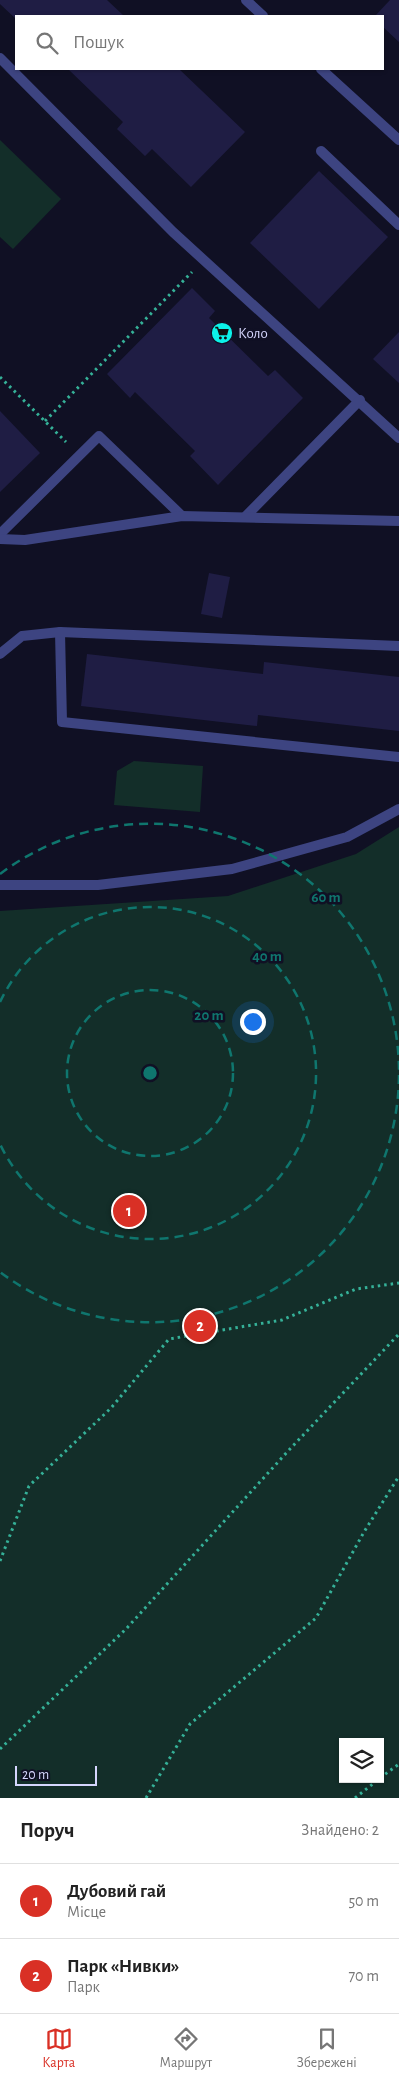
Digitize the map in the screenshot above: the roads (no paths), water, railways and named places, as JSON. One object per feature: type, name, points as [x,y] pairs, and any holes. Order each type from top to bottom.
[{"type":"street","points":[[246,0],[263,15]]},
{"type":"street","points":[[0,58],[173,232],[360,400],[399,438]]},
{"type":"street","points":[[322,70],[399,140]]},
{"type":"street","points":[[321,151],[399,225]]},
{"type":"street","points":[[246,516],[360,400]]},
{"type":"street","points":[[0,534],[99,436],[182,516]]},
{"type":"street","points":[[0,539],[25,540],[182,516],[399,521]]},
{"type":"street","points":[[60,632],[62,722],[399,757]]},
{"type":"street","points":[[0,654],[22,636],[60,632],[399,646]]},
{"type":"street","points":[[0,885],[98,885],[232,869],[347,837],[399,809]]},
{"type":"place","name":"Коло","points":[[222,333]]},
{"type":"place","name":"Дубовий гай","points":[[129,1211]]},
{"type":"place","name":"Парк «Нивки»","points":[[200,1326]]}]
